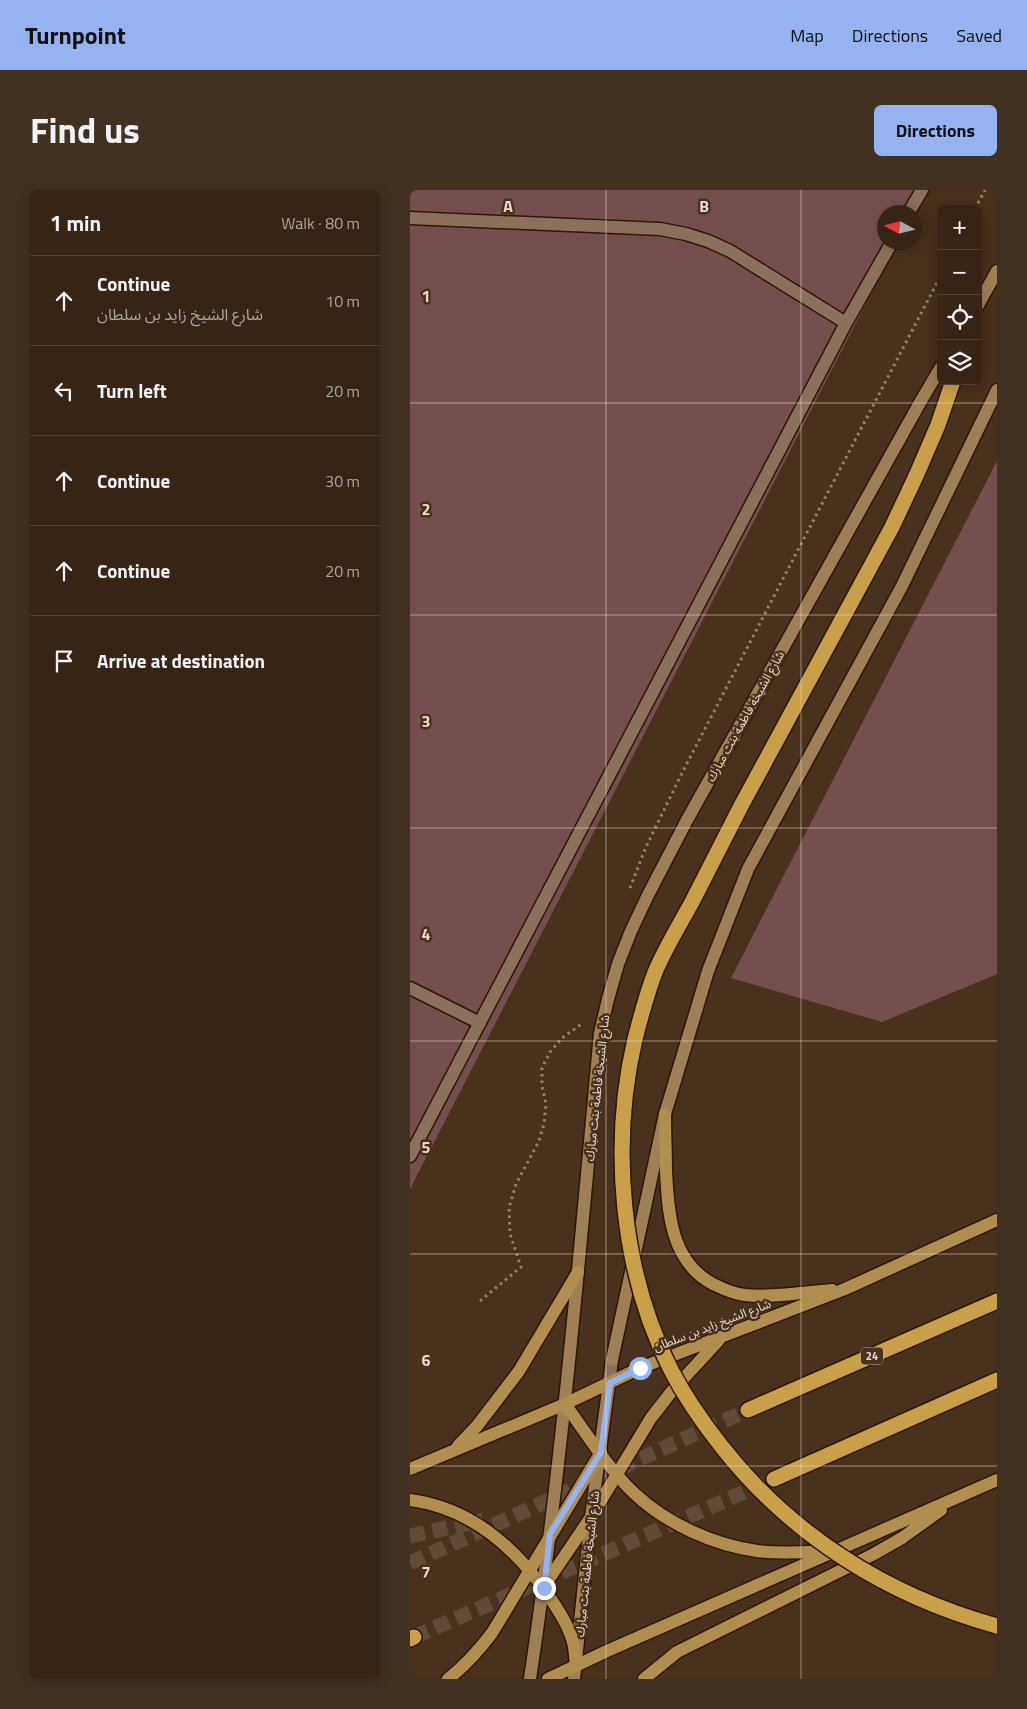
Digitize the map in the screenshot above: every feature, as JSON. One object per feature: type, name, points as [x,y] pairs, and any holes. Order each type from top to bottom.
[{"type":"highway","points":[[952,385],[938,425],[892,527],[741,806],[657,969],[645,1004],[628,1075],[622,1148],[623,1185],[627,1223],[643,1298],[656,1335],[671,1370],[688,1400],[708,1430],[730,1457],[753,1484],[814,1538],[868,1574],[935,1606],[970,1619],[997,1626]]},
{"type":"highway","name":"24","points":[[748,1410],[997,1302]]},
{"type":"highway","points":[[774,1479],[997,1380]]},
{"type":"main road","points":[[665,1114],[667,1203],[671,1226],[678,1247],[689,1265],[705,1280],[724,1290],[744,1295],[845,1289]]},
{"type":"main road","name":"شارع الشيخ زايد بن سلطان","points":[[410,1470],[453,1450],[565,1404],[640,1368],[845,1289],[997,1220]]},
{"type":"main road","points":[[453,1450],[477,1426],[519,1371],[578,1272]]},
{"type":"main road","points":[[544,1588],[592,1517],[651,1418],[672,1391],[720,1338]]},
{"type":"main road","points":[[565,1404],[617,1475],[635,1495],[680,1525],[705,1537],[731,1546],[758,1551],[785,1553],[838,1550]]},
{"type":"main road","points":[[448,1679],[467,1662],[492,1633],[601,1452]]},
{"type":"main road","points":[[548,1679],[997,1480]]},
{"type":"main road","points":[[410,1500],[446,1509],[471,1520],[502,1542],[544,1588],[562,1614],[572,1639],[576,1666]]},
{"type":"main road","points":[[644,1679],[677,1652],[848,1568],[888,1546],[928,1520],[953,1500]]},
{"type":"street","points":[[913,205],[922,190]]},
{"type":"street","points":[[410,218],[660,229],[686,234],[730,251],[846,323]]},
{"type":"street","points":[[410,1156],[846,323],[887,250]]},
{"type":"street","points":[[982,298],[997,271]]},
{"type":"street","name":"شارع الشيخة فاطمة بنت مبارك","points":[[530,1679],[544,1588],[565,1404],[600,1033],[610,990],[630,931],[687,820],[937,374]]},
{"type":"street","name":"شارع الشيخة فاطمة بنت مبارك","points":[[574,1679],[612,1360],[665,1114],[708,971],[748,869],[902,586],[997,390]]},
{"type":"street","points":[[410,988],[480,1023]]},
{"type":"path","points":[[977,205],[985,190]]},
{"type":"shaded area","points":[[410,190],[924,190],[916,205],[877,205],[877,250],[893,250],[410,1189]]},
{"type":"shaded area","points":[[997,461],[997,974],[882,1022],[731,978]]},
{"type":"tunnel","points":[[410,1563],[748,1410]]},
{"type":"tunnel","points":[[414,1637],[774,1479]]},
{"type":"tunnel","points":[[410,1536],[483,1520]]},
{"type":"route","points":[[544,1588],[550,1534],[601,1452],[610,1383],[640,1368]]}]
